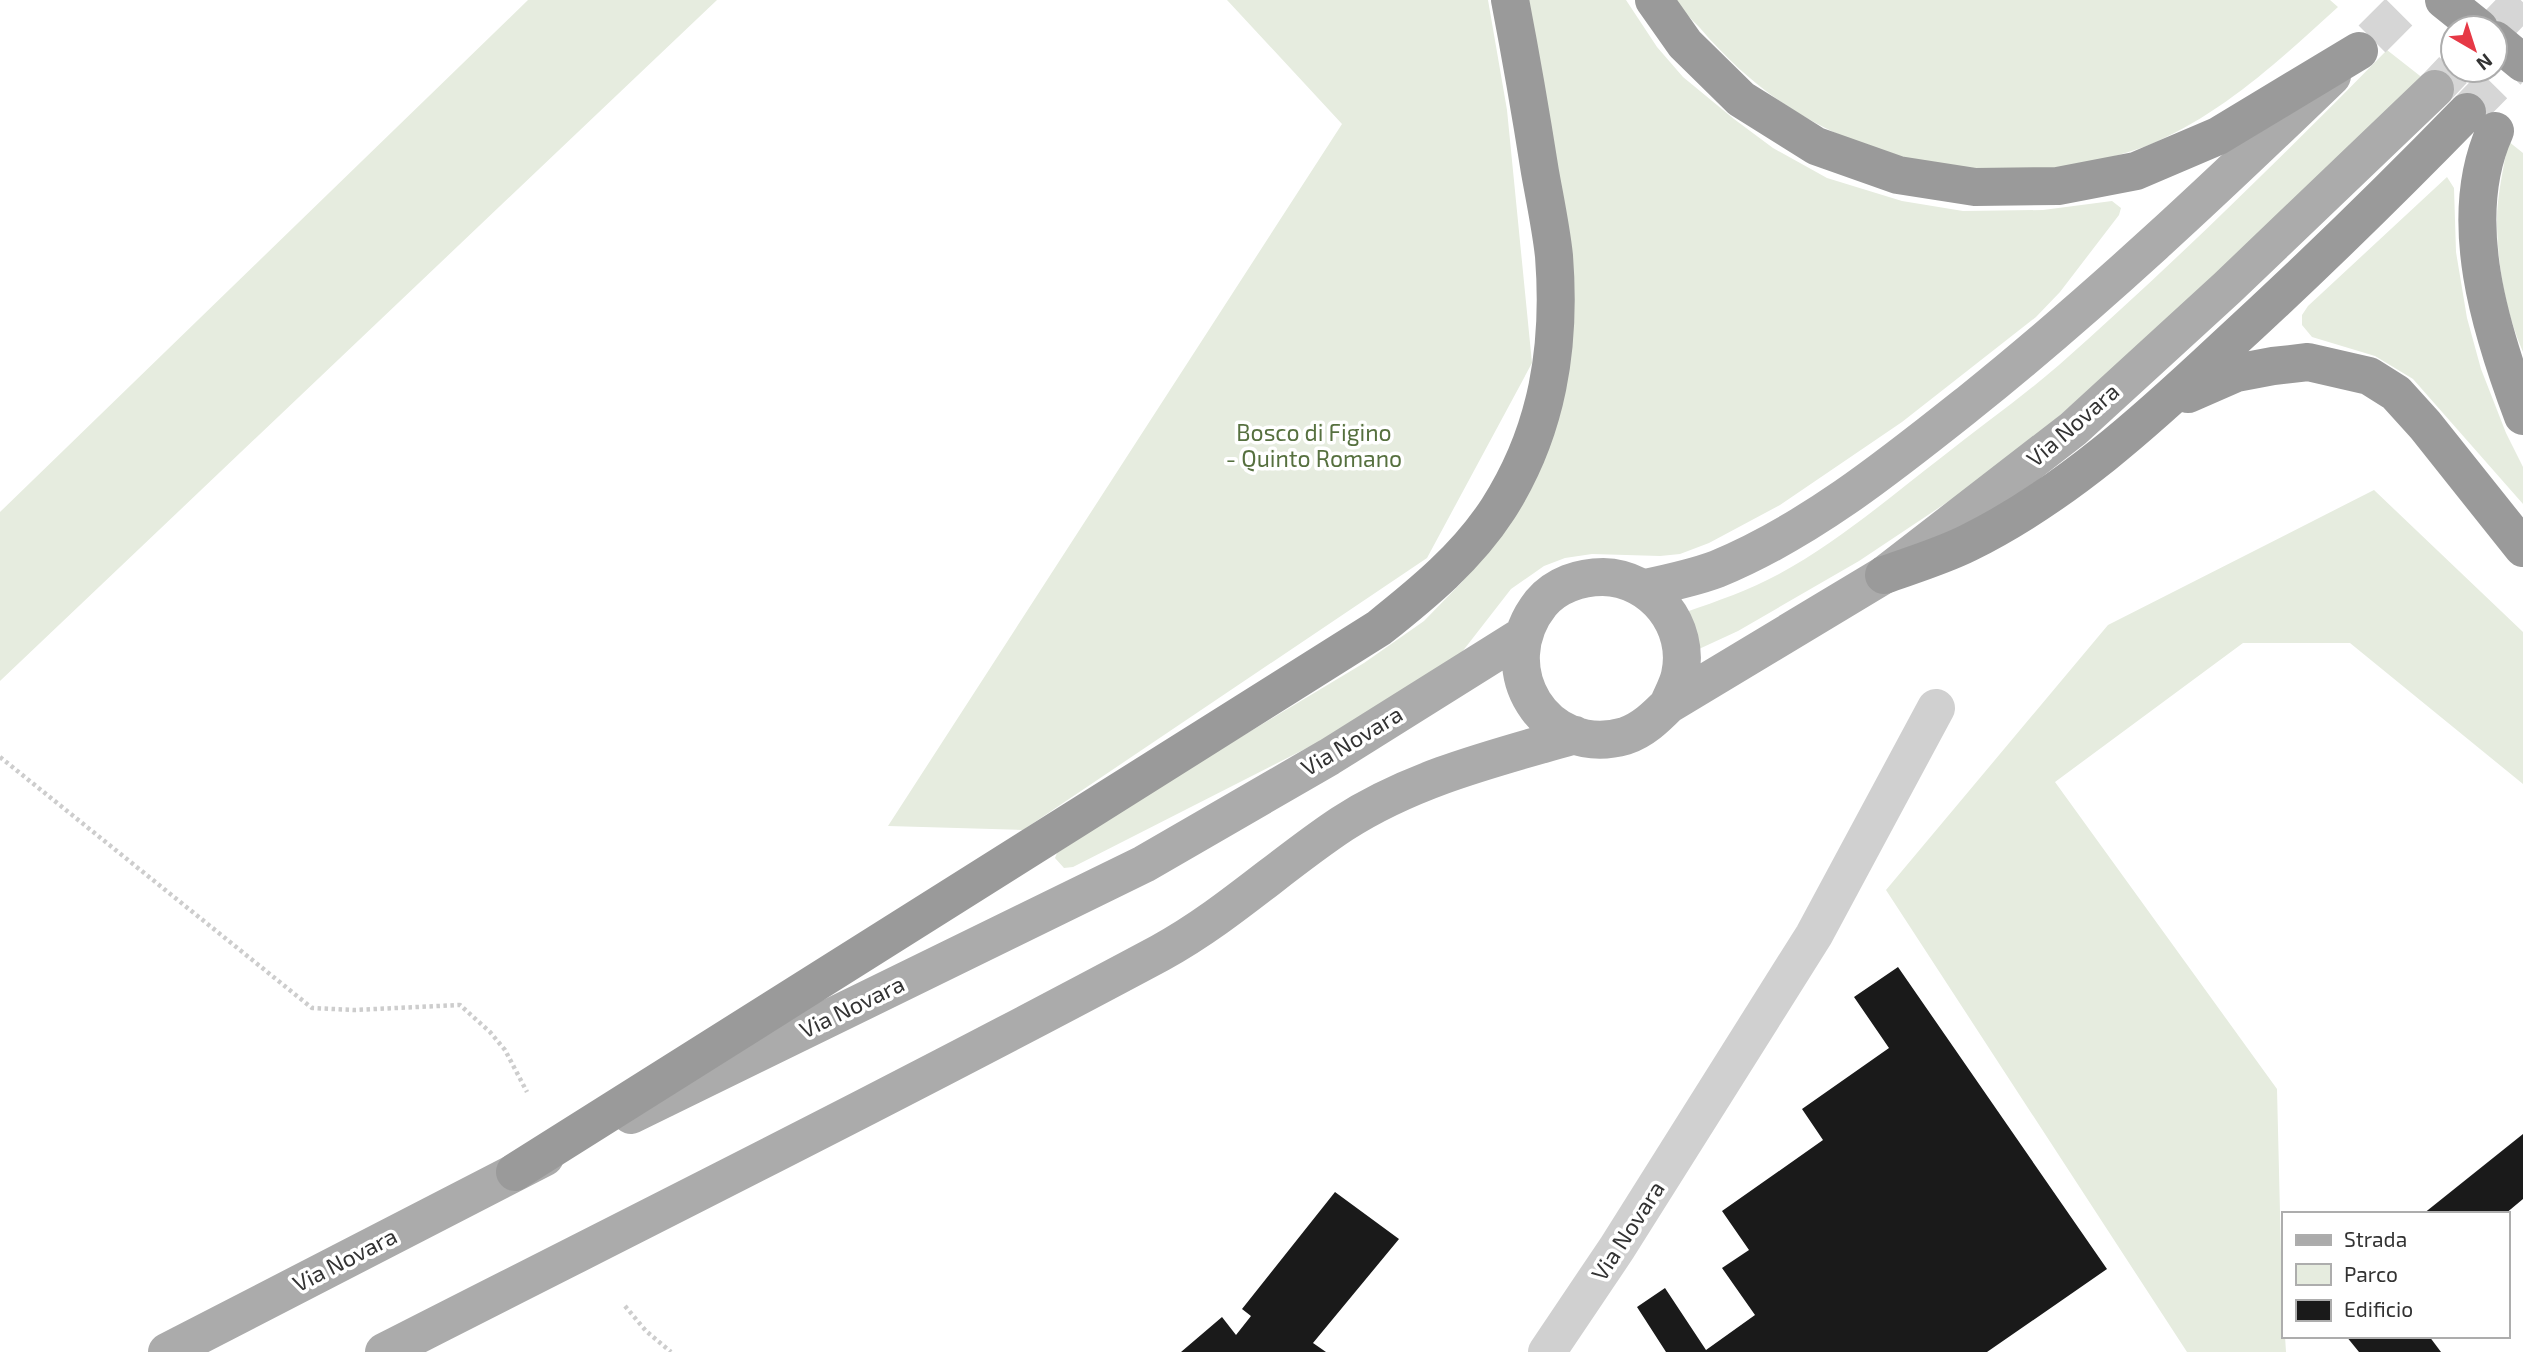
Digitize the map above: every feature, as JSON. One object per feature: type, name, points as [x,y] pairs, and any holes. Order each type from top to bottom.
[{"type":"highway","points":[[516,1172],[1379,628],[1429,588],[1467,549],[1498,509],[1523,461],[1543,408],[1554,362],[1557,313],[1553,254],[1510,0]]},
{"type":"highway","points":[[1654,0],[1685,44],[1741,99],[1816,146],[1898,175],[1975,187],[2058,186],[2136,171],[2218,135],[2365,45]]},
{"type":"highway","points":[[2444,0],[2462,14]]},
{"type":"highway","points":[[2509,51],[2523,62]]},
{"type":"highway","points":[[1884,575],[1968,543],[2052,494],[2164,404],[2402,179],[2481,122],[2487,148],[2479,187],[2478,233],[2485,296],[2502,361],[2523,416]]},
{"type":"highway","points":[[2164,404],[2236,373],[2273,366],[2308,362],[2369,376],[2396,393],[2425,425],[2523,548]]},
{"type":"main road","points":[[1645,588],[1698,575],[1751,553],[1824,511],[1922,440],[2080,311],[2226,178],[2365,45]]},
{"type":"main road","name":"Via Novara","points":[[1668,705],[1680,677],[1682,653],[1676,626],[1661,602],[1645,588],[1606,577],[1588,577],[1566,584],[1546,597],[1532,615],[1522,636],[1519,661],[1524,685],[1536,707],[1553,724],[1575,736],[1601,740],[1627,735],[1650,723],[1668,705],[1884,575],[2073,429],[2227,288],[2435,89]]},
{"type":"main road","name":"Via Novara","points":[[167,1352],[516,1172],[1144,864],[1329,757],[1522,636]]},
{"type":"main road","name":"Via Novara","points":[[384,1352],[1059,1007],[1176,944],[1242,901],[1292,860],[1344,823],[1413,786],[1480,762],[1575,736]]},
{"type":"street","name":"Via Novara","points":[[1546,1352],[1640,1213],[1814,935],[1936,708]]},
{"type":"path","points":[[0,757],[312,1008],[354,1010],[460,1004],[491,1032],[505,1050],[527,1092]]},
{"type":"path","points":[[625,1306],[646,1331],[671,1352]]},
{"type":"green space","points":[[528,0],[717,0],[0,681],[0,512]]},
{"type":"green space","name":"Bosco di Figino - Quinto Romano","points":[[1227,0],[1488,0],[1507,110],[1532,363],[1427,558],[1023,830],[888,826],[1342,124]]},
{"type":"green space","points":[[1526,0],[1626,0],[1657,47],[1683,77],[1773,148],[1827,178],[1902,201],[1963,211],[2043,210],[2112,201],[2121,208],[2119,215],[2060,292],[2036,317],[1902,422],[1780,505],[1709,543],[1680,554],[1592,554],[1565,558],[1544,566],[1511,589],[1455,661],[1415,693],[1073,867],[1064,868],[1055,858],[1057,853],[1161,785],[1364,663],[1424,621],[1462,582],[1508,521],[1559,410]]},
{"type":"green space","points":[[1676,0],[2330,0],[2338,7],[2253,82],[2207,115],[2156,142],[2092,162],[2042,170],[1995,172],[1950,167],[1876,151],[1821,126],[1783,103],[1748,76]]},
{"type":"green space","points":[[2387,50],[2424,79],[2212,281],[2006,463],[1859,561],[1738,631],[1699,649],[1686,612],[1768,580],[1822,548],[2031,389],[2184,250]]},
{"type":"green space","points":[[2508,141],[2523,153],[2523,352],[2508,306],[2498,242],[2498,205]]},
{"type":"green space","points":[[2447,177],[2454,188],[2456,252],[2467,318],[2481,369],[2506,433],[2523,467],[2523,504],[2413,379],[2375,356],[2312,337],[2302,325],[2302,315],[2308,306]]},
{"type":"green space","points":[[2374,490],[2523,632],[2523,784],[2350,643],[2243,643],[2055,782],[2277,1089],[2282,1338],[2285,1338],[2286,1352],[2187,1352],[1886,890],[2108,625]]},
{"type":"building","points":[[1898,967],[2107,1269],[1987,1352],[1666,1352],[1637,1307],[1665,1288],[1706,1350],[1755,1315],[1722,1268],[1749,1250],[1722,1211],[1823,1140],[1802,1109],[1889,1048],[1854,997]]},
{"type":"building","points":[[2523,1134],[2523,1199],[2507,1212],[2426,1212]]},
{"type":"building","points":[[1335,1192],[1399,1239],[1313,1343],[1326,1352],[1181,1352],[1222,1317],[1236,1335],[1251,1316],[1242,1309]]},
{"type":"building","points":[[2348,1338],[2430,1338],[2441,1352],[2359,1352]]},
{"type":"tunnel","points":[[2372,39],[2411,0]]},
{"type":"tunnel","points":[[2508,14],[2522,0]]},
{"type":"tunnel","points":[[2467,112],[2523,55]]},
{"type":"tunnel","points":[[2435,89],[2440,84]]}]
